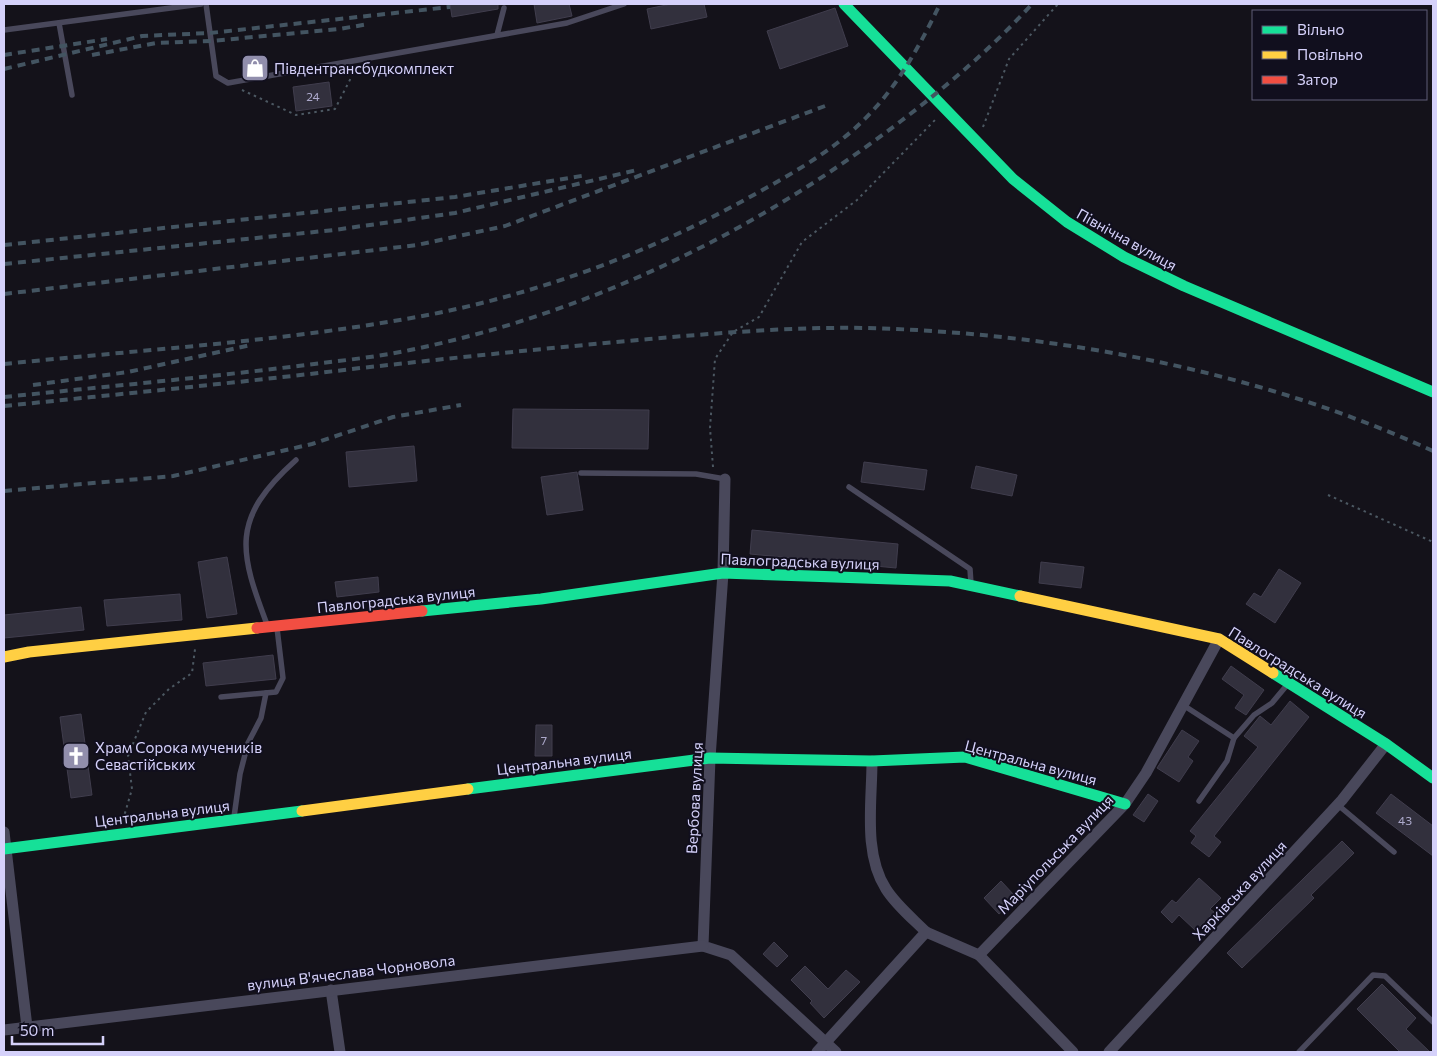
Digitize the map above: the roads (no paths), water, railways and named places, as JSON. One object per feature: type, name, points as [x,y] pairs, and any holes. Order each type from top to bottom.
[{"type":"street","name":"Північна вулиця","points":[[844,4],[978,144],[1035,199],[1084,235],[1154,274],[1433,392]]},
{"type":"street","name":"Вербова вулиця","points":[[703,946],[710,758],[723,572],[719,478]]},
{"type":"street","name":"Павлоградська вулиця","points":[[4,657],[29,652],[541,599],[723,572],[950,582],[1218,639],[1386,744],[1433,778]]},
{"type":"street","name":"Маріупольська вулиця","points":[[979,955],[1125,804],[1146,773],[1218,639]]},
{"type":"street","name":"Харківська вулиця","points":[[1109,1052],[1338,805],[1386,744]]},
{"type":"street","name":"Центральна вулиця","points":[[5,849],[710,758],[872,761],[965,757],[1125,804]]},
{"type":"street","points":[[872,761],[872,850],[877,871],[886,890],[926,932],[979,955],[1073,1052]]},
{"type":"street","points":[[4,832],[27,1027]]},
{"type":"street","points":[[817,1052],[926,932]]},
{"type":"street","points":[[703,946],[731,955],[836,1052]]},
{"type":"street","name":"вулиця В'ячеслава Чорновола","points":[[4,1030],[703,946]]},
{"type":"street","points":[[331,990],[340,1052]]},
{"type":"lane","points":[[4,30],[201,4]]},
{"type":"lane","points":[[206,4],[216,76],[228,83],[568,23],[624,4]]},
{"type":"lane","points":[[497,35],[504,8]]},
{"type":"lane","points":[[59,23],[72,94]]},
{"type":"lane","points":[[221,697],[276,692],[282,678],[272,627],[250,579],[244,549],[252,510],[275,478],[296,460]]},
{"type":"lane","points":[[581,473],[696,474],[719,478]]},
{"type":"lane","points":[[849,487],[970,569],[971,586]]},
{"type":"lane","points":[[1199,801],[1227,761],[1234,738],[1254,715],[1272,703],[1288,683]]},
{"type":"lane","points":[[234,819],[240,774],[248,743],[261,718],[266,693]]},
{"type":"lane","points":[[1183,705],[1234,738]]},
{"type":"lane","points":[[1338,805],[1394,852]]},
{"type":"lane","points":[[1299,1052],[1372,975],[1385,976],[1433,1022]]},
{"type":"railway","points":[[4,364],[221,343],[384,323],[478,304],[558,281],[598,267],[675,235],[712,217],[783,178],[833,147],[876,107],[895,83],[927,31],[940,4]]},
{"type":"railway","points":[[4,397],[261,370],[396,353],[477,334],[542,314],[606,291],[669,263],[729,232],[788,198],[846,161],[901,121],[952,80],[1002,36],[1032,4]]},
{"type":"railway","points":[[4,69],[142,36],[210,33],[450,7]]},
{"type":"railway","points":[[92,55],[156,43],[211,41],[339,29],[369,24]]},
{"type":"railway","points":[[4,55],[107,39]]},
{"type":"railway","points":[[4,294],[417,245],[505,226],[825,106]]},
{"type":"railway","points":[[4,264],[334,230],[455,213],[637,170]]},
{"type":"railway","points":[[4,245],[455,197],[587,175]]},
{"type":"railway","points":[[4,406],[649,339],[772,330],[865,328],[964,333],[1033,341],[1102,351],[1170,364],[1238,381],[1305,401],[1370,424],[1433,451]]},
{"type":"railway","points":[[33,385],[128,372],[251,345]]},
{"type":"railway","points":[[4,491],[173,476],[312,444],[393,417],[461,405]]},
{"type":"place","name":"Південтрансбудкомплект","points":[[255,68]]},
{"type":"place","name":"Храм Сорока мучеників Севастійських","points":[[76,756]]}]
